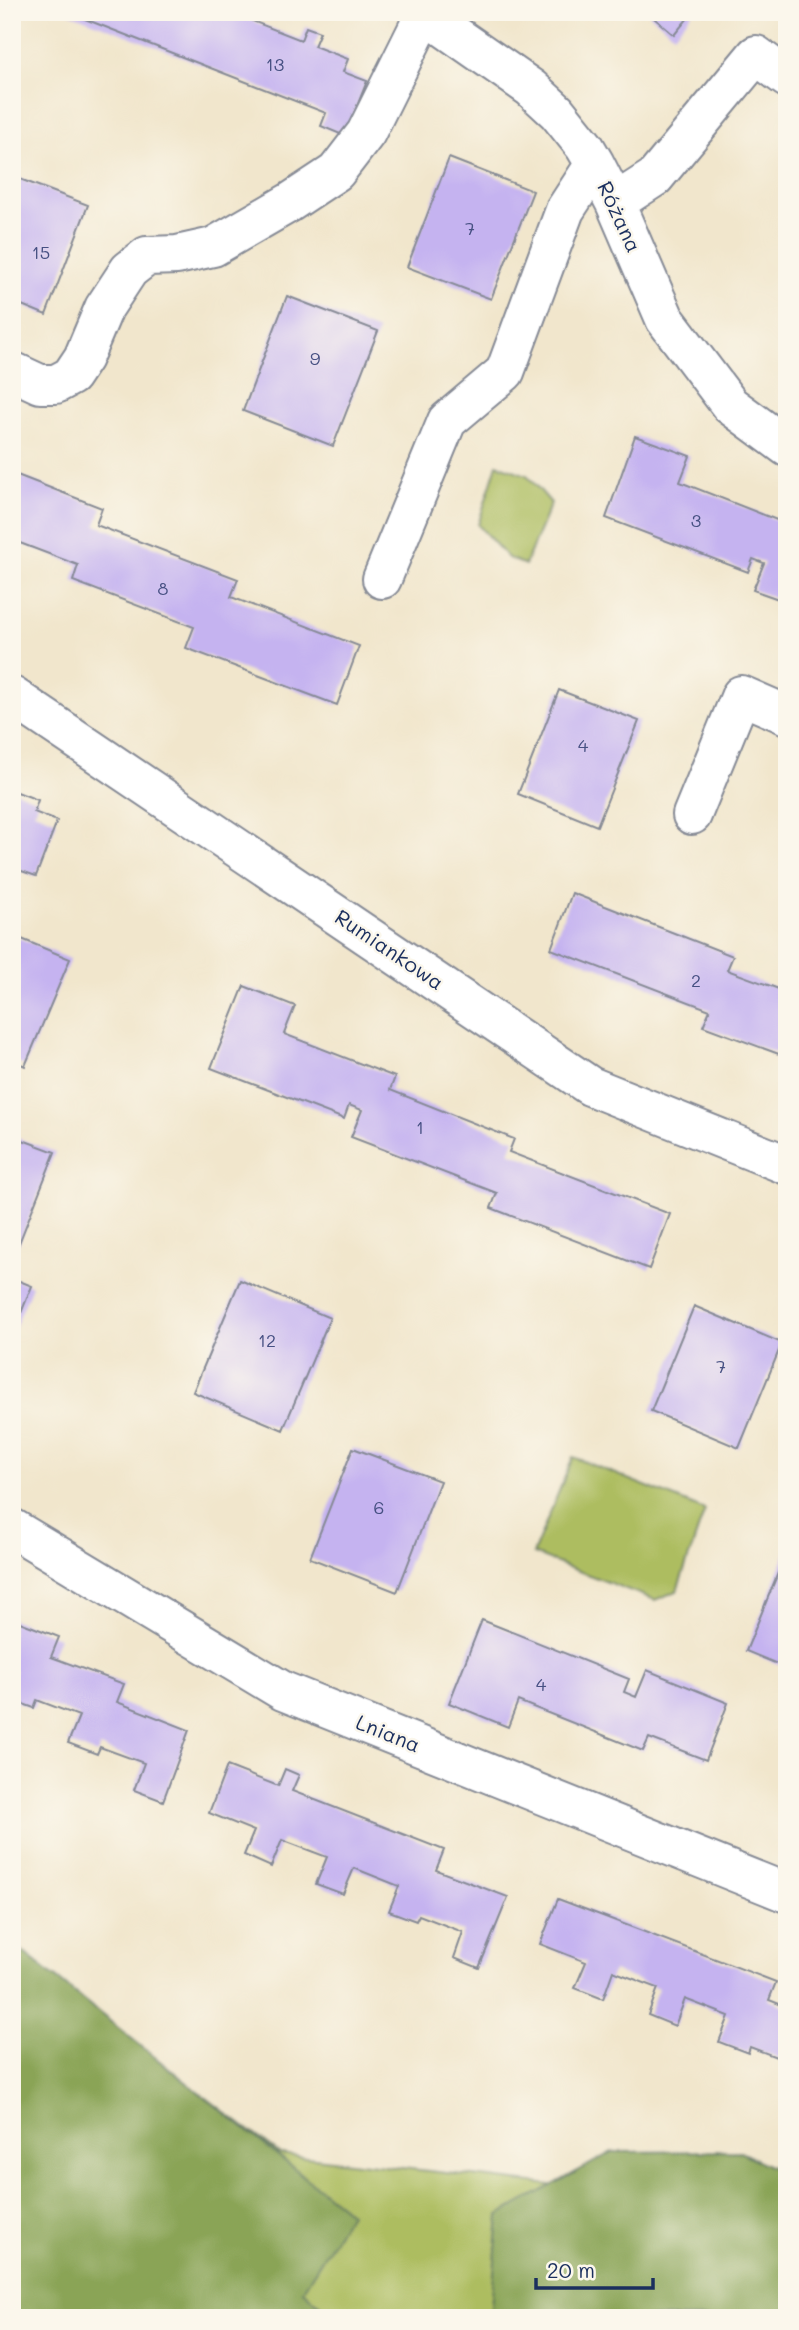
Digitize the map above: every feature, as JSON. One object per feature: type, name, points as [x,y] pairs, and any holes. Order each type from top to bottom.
[{"type":"street","name":"Różana","points":[[424,13],[531,88],[557,113],[585,147],[595,164],[615,203],[665,319],[730,405],[787,447]]},
{"type":"street","points":[[12,371],[40,384],[56,384],[71,376],[83,358],[104,308],[129,271],[147,257],[177,256],[213,247],[289,203],[335,172],[366,133],[393,83],[424,13]]},
{"type":"street","points":[[615,203],[655,177],[756,55],[787,78]]},
{"type":"street","points":[[382,579],[447,421],[505,372],[565,210],[595,164]]},
{"type":"street","points":[[692,815],[741,695],[787,715]]},
{"type":"street","name":"Rumiankowa","points":[[12,696],[590,1086],[787,1166]]},
{"type":"street","name":"Lniana","points":[[12,1528],[283,1691],[787,1893]]},
{"type":"green space","points":[[497,464],[527,475],[551,503],[525,565],[508,558],[478,525]]},
{"type":"green space","points":[[573,1457],[705,1510],[677,1591],[655,1600],[533,1554]]},
{"type":"green space","points":[[12,1943],[350,2213],[303,2290],[335,2318],[12,2318]]},
{"type":"green space","points":[[12,1949],[280,2154],[787,2212],[787,2318],[12,2318]]},
{"type":"green space","points":[[738,2151],[787,2174],[787,2318],[490,2318],[499,2215],[612,2152]]},
{"type":"building","points":[[67,12],[238,12],[237,15],[301,40],[306,27],[320,32],[314,46],[348,59],[343,72],[367,81],[345,136],[321,126],[326,113]]},
{"type":"building","points":[[647,12],[693,12],[674,35]]},
{"type":"building","points":[[449,158],[533,191],[491,299],[407,267]]},
{"type":"building","points":[[12,176],[88,205],[46,315],[12,301]]},
{"type":"building","points":[[287,296],[378,331],[333,446],[243,411]]},
{"type":"building","points":[[635,436],[690,456],[680,482],[787,524],[787,602],[753,590],[764,563],[753,559],[748,572],[606,518]]},
{"type":"building","points":[[12,473],[102,508],[96,525],[238,579],[231,597],[359,646],[337,705],[186,648],[194,627],[73,581],[78,565],[12,540]]},
{"type":"building","points":[[559,690],[639,721],[597,826],[518,794]]},
{"type":"building","points":[[12,790],[38,800],[34,812],[57,821],[36,876],[13,868],[15,860],[12,859]]},
{"type":"building","points":[[572,893],[733,956],[727,970],[787,992],[787,1057],[703,1026],[710,1010],[551,949]]},
{"type":"building","points":[[12,935],[70,959],[25,1066],[12,1060]]},
{"type":"building","points":[[244,986],[295,1006],[284,1034],[395,1077],[390,1090],[514,1139],[509,1152],[670,1214],[649,1269],[491,1208],[497,1193],[351,1137],[362,1110],[349,1105],[344,1119],[211,1068]]},
{"type":"building","points":[[12,1136],[55,1152],[12,1261]]},
{"type":"building","points":[[12,1278],[32,1286],[12,1335]]},
{"type":"building","points":[[240,1280],[330,1318],[283,1430],[193,1392]]},
{"type":"building","points":[[694,1306],[782,1343],[739,1448],[651,1411]]},
{"type":"building","points":[[353,1448],[440,1481],[397,1592],[310,1558]]},
{"type":"building","points":[[787,1551],[787,1668],[746,1651]]},
{"type":"building","points":[[12,1619],[59,1637],[51,1657],[124,1684],[117,1702],[189,1730],[163,1801],[134,1790],[144,1763],[100,1747],[97,1754],[68,1743],[79,1716],[37,1700],[34,1708],[12,1700],[12,1679],[15,1671],[12,1670]]},
{"type":"building","points":[[482,1620],[629,1679],[624,1692],[636,1697],[647,1670],[728,1703],[706,1760],[649,1738],[643,1751],[518,1701],[508,1727],[449,1703]]},
{"type":"building","points":[[227,1766],[278,1786],[285,1769],[299,1775],[292,1791],[444,1850],[436,1870],[508,1897],[479,1968],[454,1958],[463,1932],[419,1915],[416,1921],[389,1911],[399,1886],[354,1868],[343,1894],[316,1884],[327,1857],[282,1840],[271,1867],[244,1855],[254,1831],[209,1813]]},
{"type":"building","points":[[558,1899],[776,1982],[769,2000],[787,2007],[787,2061],[750,2047],[748,2053],[719,2042],[729,2016],[685,1999],[675,2026],[648,2015],[658,1988],[613,1971],[603,1999],[575,1988],[586,1962],[540,1944]]}]
